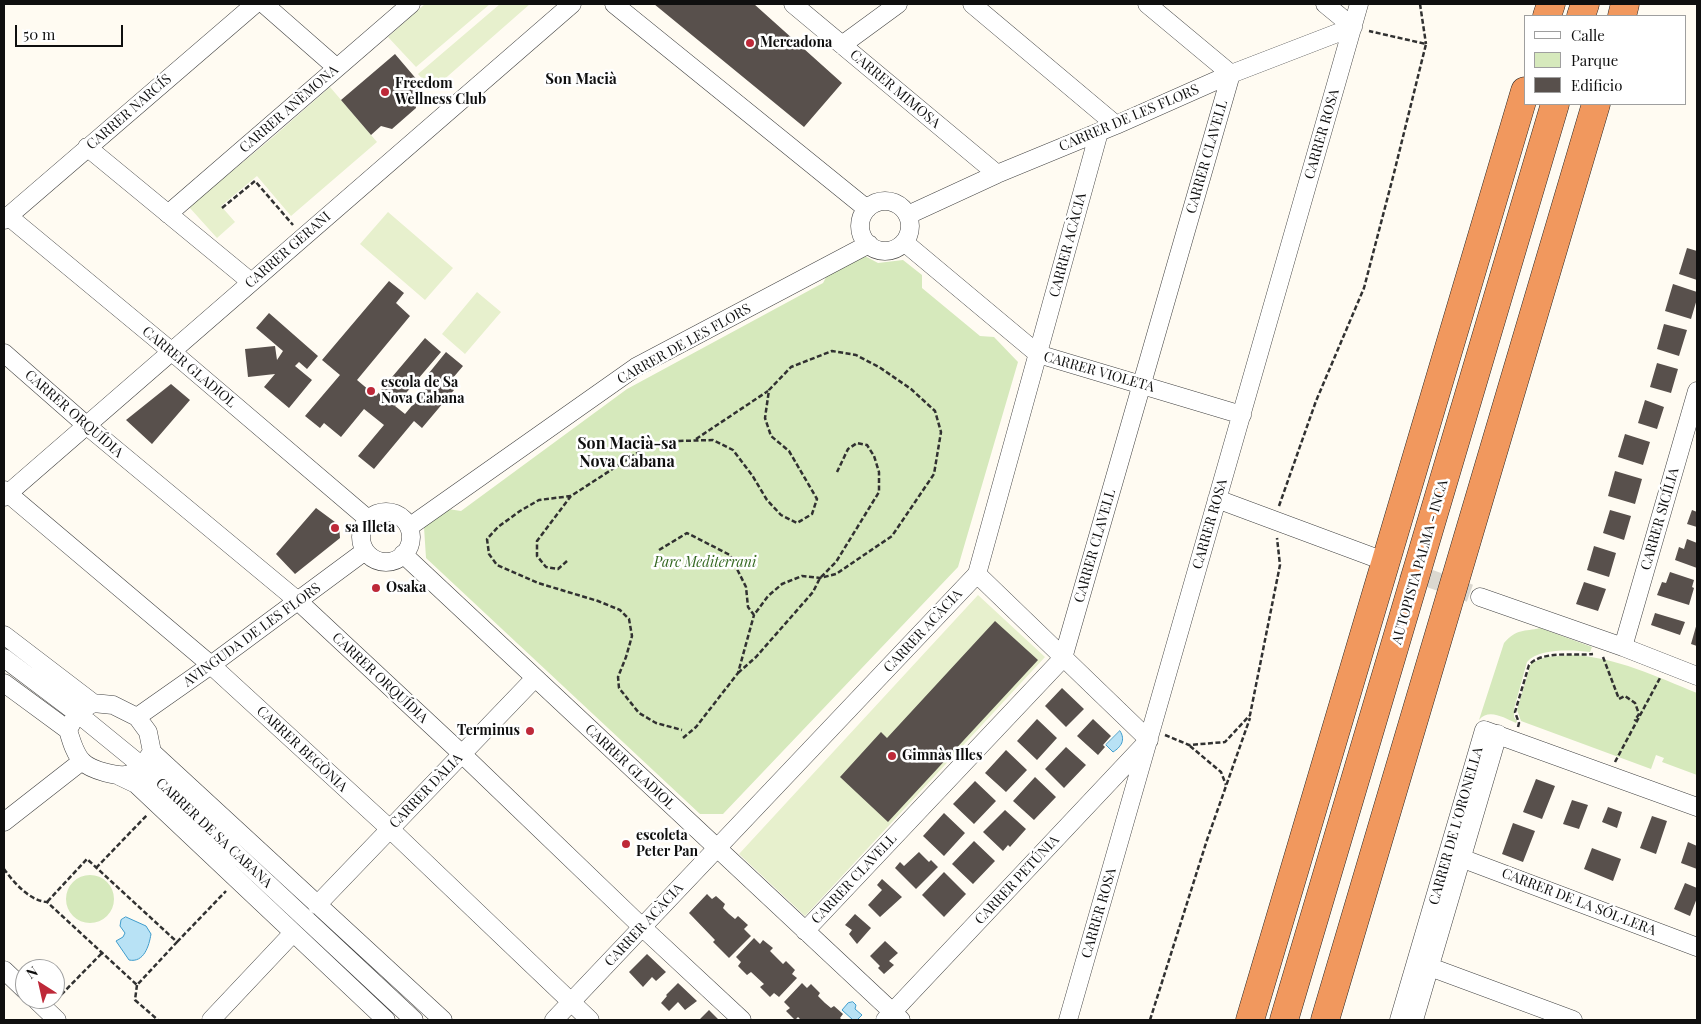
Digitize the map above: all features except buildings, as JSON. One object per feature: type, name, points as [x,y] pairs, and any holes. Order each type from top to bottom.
[{"type":"highway","points":[[1250,1020],[1524,95]]},
{"type":"highway","name":"AUTOPISTA PALMA - INCA","points":[[1284,1020],[1555,105]]},
{"type":"highway","points":[[1325,1020],[1596,105]]},
{"type":"street","name":"CARRER NARCÍS","points":[[6,218],[254,4]]},
{"type":"street","points":[[264,4],[337,68]]},
{"type":"street","name":"CARRER ANÈMONA","points":[[168,214],[411,4]]},
{"type":"street","name":"CARRER GERANI","points":[[5,493],[86,426],[572,4]]},
{"type":"street","points":[[614,4],[867,209]]},
{"type":"street","name":"CARRER MIMOSA","points":[[793,4],[997,174]]},
{"type":"street","points":[[842,45],[898,4]]},
{"type":"street","points":[[972,4],[1116,125]]},
{"type":"street","points":[[1147,4],[1231,74]]},
{"type":"street","points":[[1325,4],[1353,27]]},
{"type":"street","name":"CARRER ROSA","points":[[1068,1020],[1359,4]]},
{"type":"street","name":"CARRER DE LES FLORS","points":[[908,215],[997,174],[1116,125],[1231,74],[1353,27]]},
{"type":"street","name":"CARRER CLAVELL","points":[[805,931],[1063,658],[1231,74]]},
{"type":"street","name":"CARRER ACÀCIA","points":[[554,1020],[977,574],[1099,132]]},
{"type":"street","points":[[88,147],[251,282]]},
{"type":"street","points":[[888,201],[896,203],[908,215],[910,226],[908,235],[904,242],[894,249],[877,249],[869,244],[862,233],[862,216],[867,209],[879,202],[888,201]]},
{"type":"street","name":"CARRER GLADIOL","points":[[6,218],[171,351],[368,519]]},
{"type":"street","name":"CARRER VIOLETA","points":[[904,242],[1038,354],[1242,415]]},
{"type":"street","name":"CARRER DE LES FLORS","points":[[409,527],[636,368],[869,244]]},
{"type":"street","name":"CARRER ORQUÍDIA","points":[[4,353],[86,426],[298,601],[742,1020]]},
{"type":"street","name":"CARRER SICÍLIA","points":[[1622,647],[1697,391]]},
{"type":"street","name":"CARRER BEGÒNIA","points":[[5,493],[211,665],[390,829],[590,1020]]},
{"type":"street","points":[[1217,499],[1373,558]]},
{"type":"street","points":[[389,512],[404,520],[409,527],[411,539],[408,547],[396,560],[378,561],[365,551],[361,534],[363,526],[368,519],[380,513],[389,512]]},
{"type":"street","name":"AVINGUDA DE LES FLORS","points":[[137,716],[211,665],[365,551]]},
{"type":"street","name":"CARRER GLADIOL","points":[[403,554],[805,931],[893,1018]]},
{"type":"street","points":[[977,574],[1063,658],[1150,734]]},
{"type":"street","points":[[1480,597],[1622,647],[1697,676]]},
{"type":"street","points":[[4,635],[94,702],[113,705],[137,716],[148,732],[147,759],[130,774],[116,774],[98,770],[82,761],[68,730],[4,683]]},
{"type":"street","name":"CARRER DE SA CABANA","points":[[4,658],[77,713],[147,759],[414,1020]]},
{"type":"street","name":"CARRER DÀLIA","points":[[318,905],[535,678]]},
{"type":"street","points":[[68,730],[77,713],[94,702]]},
{"type":"street","name":"CARRER DE L'ORONELLA","points":[[1399,1020],[1484,730],[1506,737],[1461,858],[1414,1020]]},
{"type":"street","name":"CARRER PETÚNIA","points":[[893,1018],[1150,734]]},
{"type":"street","points":[[1506,737],[1697,807]]},
{"type":"street","points":[[147,759],[318,905],[443,1020]]},
{"type":"street","points":[[4,822],[82,761]]},
{"type":"street","points":[[116,774],[136,784],[293,933],[377,1017]]},
{"type":"street","name":"CARRER DE LA SÓL·LERA","points":[[1461,858],[1697,947]]},
{"type":"street","points":[[211,1020],[293,933]]},
{"type":"street","points":[[1430,967],[1574,1020]]},
{"type":"street","points":[[4,970],[15,980]]},
{"type":"path","points":[[1150,1020],[1250,715],[1280,564],[1274,520],[1316,401],[1364,288],[1426,44],[1420,4]]},
{"type":"path","points":[[1353,27],[1426,44]]},
{"type":"path","points":[[222,208],[255,181],[303,237]]},
{"type":"path","points":[[695,440],[769,390],[791,367],[832,351],[856,355],[879,367],[911,389],[935,411],[941,432],[934,474],[892,536],[836,574],[820,578],[802,576],[782,584],[768,596],[754,615],[738,673]]},
{"type":"path","points":[[567,561],[558,569],[546,567],[537,556],[538,541],[571,496],[648,446],[679,441],[712,440],[733,450],[752,475],[767,500],[780,515],[797,523],[812,514],[817,499],[789,451],[771,436],[765,418],[769,390]]},
{"type":"path","points":[[683,738],[696,727],[738,673],[756,657],[813,592],[820,578],[836,562],[879,492],[879,472],[874,456],[867,445],[857,443],[848,450],[837,472]]},
{"type":"path","points":[[571,496],[539,500],[520,511],[498,527],[487,540],[489,554],[497,565],[538,583],[598,601],[620,610],[629,620],[632,636],[618,677],[619,688],[639,713],[656,723],[682,730]]},
{"type":"path","points":[[659,550],[687,533],[730,555],[746,587],[748,607],[754,615]]},
{"type":"path","points":[[1506,737],[1520,723],[1515,712],[1531,662],[1538,658],[1556,655],[1597,653]]},
{"type":"path","points":[[1602,655],[1619,699],[1625,696],[1635,703],[1639,714],[1634,720],[1637,721]]},
{"type":"path","points":[[1609,774],[1660,677]]},
{"type":"path","points":[[1189,746],[1225,742],[1250,715]]},
{"type":"path","points":[[1150,734],[1189,746],[1221,772],[1226,786]]},
{"type":"path","points":[[96,868],[157,804]]},
{"type":"path","points":[[48,902],[87,859],[176,942]]},
{"type":"path","points":[[4,869],[13,881],[38,901],[48,902],[137,985]]},
{"type":"path","points":[[158,1020],[135,1000],[137,985],[237,880]]},
{"type":"path","points":[[46,1010],[102,952]]},
{"type":"green space","points":[[425,4],[490,4],[416,67],[388,37]]},
{"type":"green space","points":[[500,4],[530,4],[432,90],[418,74]]},
{"type":"green space","points":[[330,87],[377,142],[291,216],[257,176],[221,206],[235,222],[217,238],[189,207]]},
{"type":"green space","points":[[388,212],[453,268],[425,300],[360,244]]},
{"type":"green space","name":"Parc Mediterrani","points":[[863,255],[878,263],[903,260],[922,275],[922,288],[980,336],[994,337],[1018,362],[958,567],[723,814],[700,814],[426,558],[424,527],[448,509],[461,511],[627,389],[823,283],[830,270]]},
{"type":"green space","points":[[477,292],[501,312],[465,354],[442,334]]},
{"type":"green space","name":"Gimnàs Illes","points":[[978,595],[1045,657],[805,916],[739,854]]},
{"type":"green space","points":[[1540,628],[1592,647],[1590,652],[1557,651],[1532,657],[1527,662],[1514,709],[1516,723],[1492,714],[1483,716],[1479,720],[1504,643],[1521,631]]},
{"type":"green space","points":[[1572,655],[1620,664],[1651,674],[1697,693],[1697,775],[1662,762],[1664,758],[1656,755],[1651,769],[1521,721],[1517,710],[1531,663],[1546,657]]},
{"type":"green space","points":[[85,875],[95,875],[107,882],[114,894],[114,904],[107,916],[95,923],[85,923],[77,919],[70,912],[66,904],[66,894],[70,886],[77,879]]},
{"type":"water","points":[[1120,731],[1123,737],[1122,743],[1113,752],[1106,745]]},
{"type":"water","points":[[126,917],[146,926],[151,934],[145,953],[134,960],[129,960],[116,941],[123,937],[125,933],[120,926],[121,920]]},
{"type":"water","points":[[853,1002],[856,1005],[855,1009],[862,1015],[857,1020],[853,1020],[842,1010],[848,1003]]},
{"type":"tunnel","points":[[1377,559],[1480,597]]},
{"type":"place","name":"Mercadona","points":[[750,43]]},
{"type":"place","name":"Freedom Wellness Club","points":[[385,92]]},
{"type":"place","name":"escola de Sa Nova Cabana","points":[[371,391]]},
{"type":"place","name":"sa Illeta","points":[[335,528]]},
{"type":"place","name":"Osaka","points":[[376,588]]},
{"type":"place","name":"Terminus","points":[[530,731]]},
{"type":"place","name":"Gimnàs Illes","points":[[892,756]]},
{"type":"place","name":"escoleta Peter Pan","points":[[626,844]]},
{"type":"district","name":"Son Macià","points":[[581,79]]},
{"type":"district","name":"Son Macià-sa Nova Cabana","points":[[627,453]]}]
